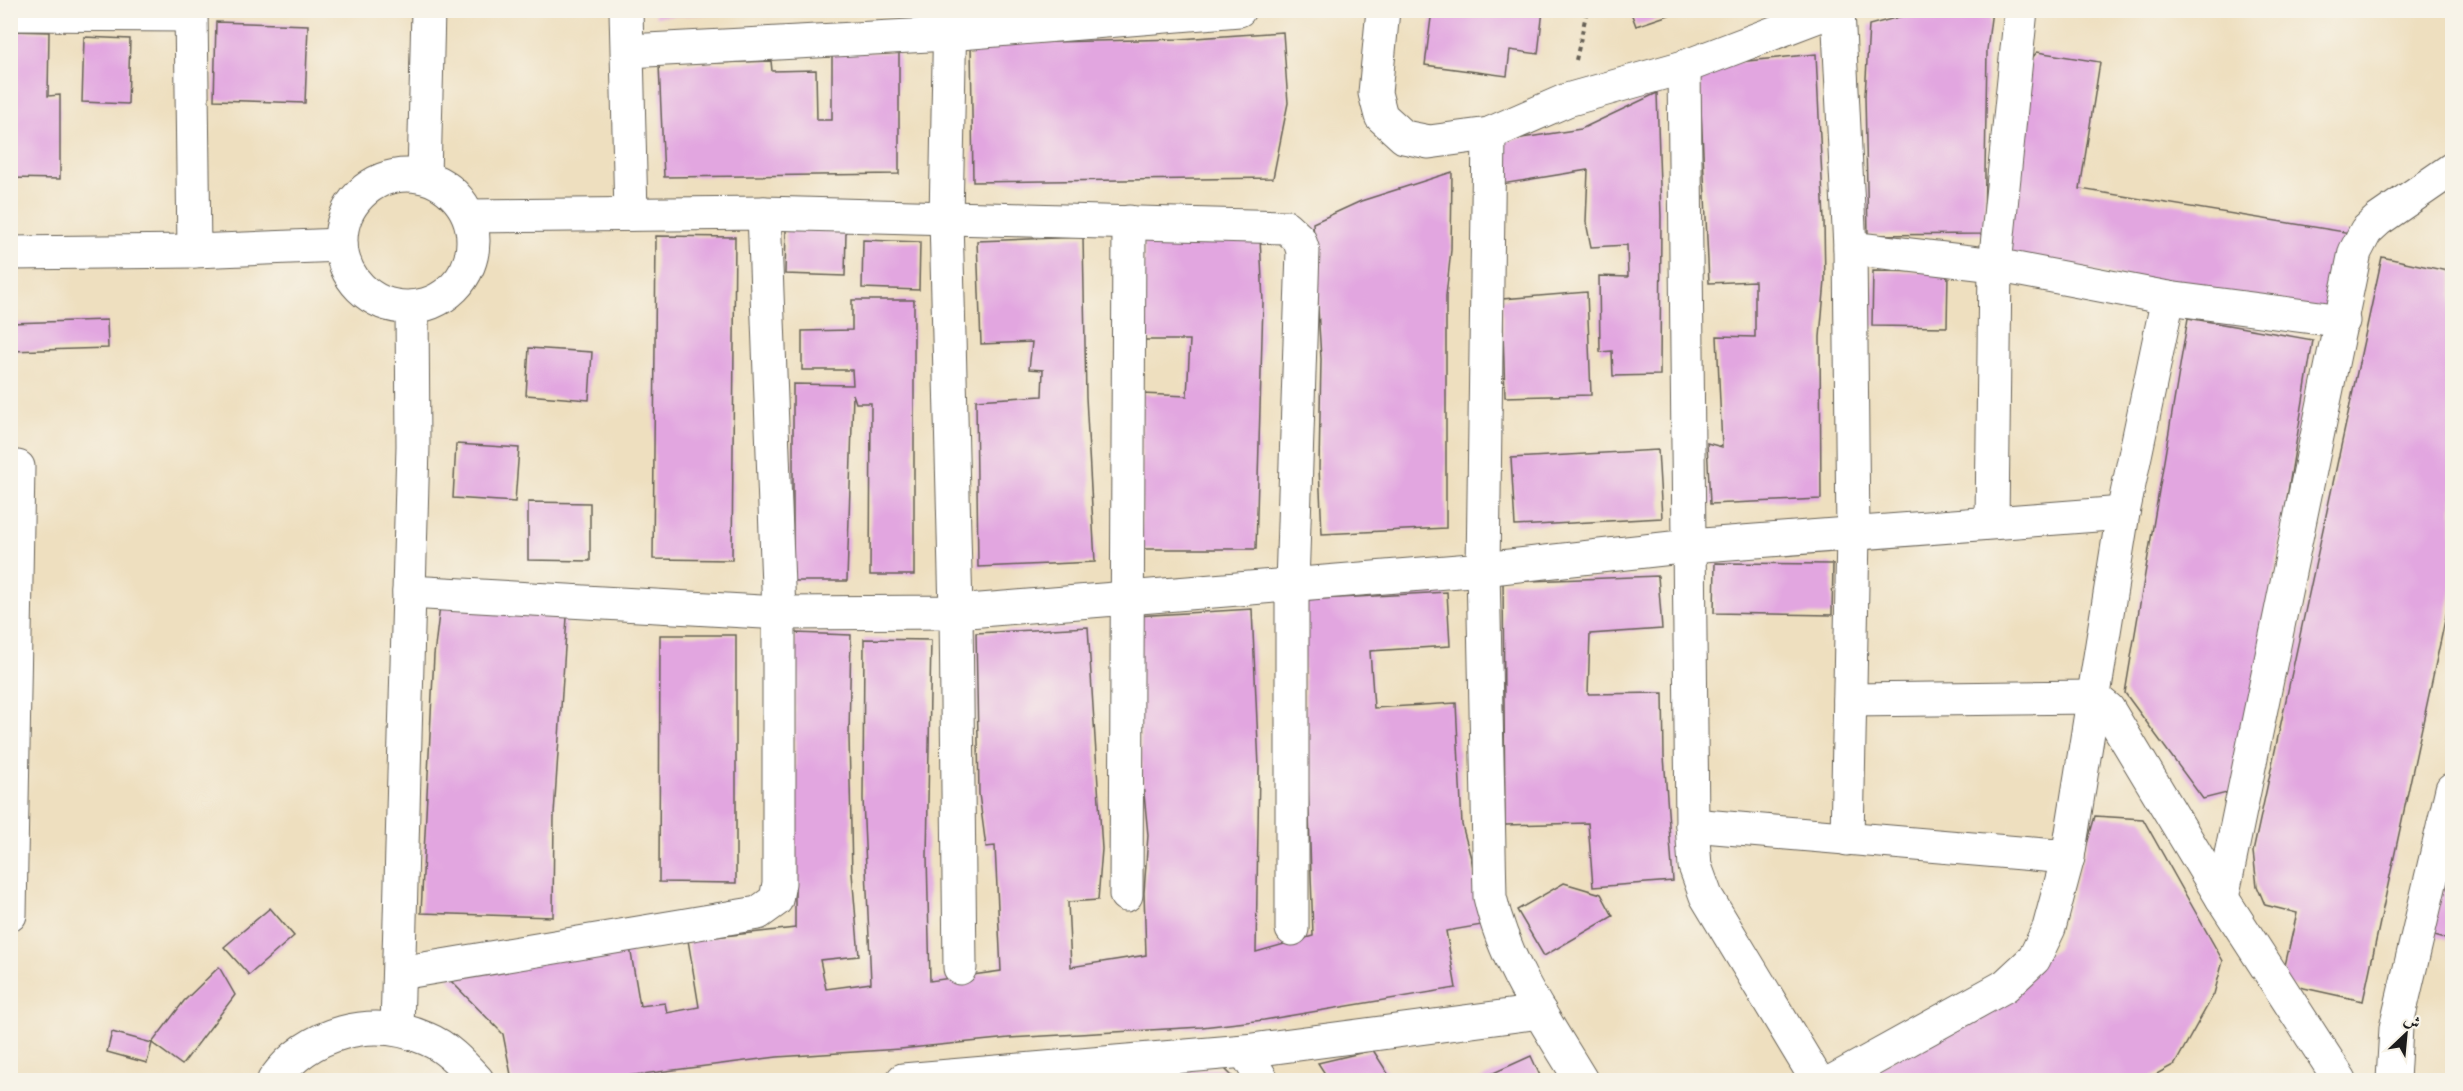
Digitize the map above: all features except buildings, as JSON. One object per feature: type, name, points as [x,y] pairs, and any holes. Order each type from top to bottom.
[{"type":"street","points":[[424,177],[428,10]]},
{"type":"street","points":[[626,10],[631,214]]},
{"type":"street","points":[[628,51],[949,22],[1239,10]]},
{"type":"street","points":[[1383,10],[1375,93],[1381,116],[1404,137],[1429,142],[1489,134],[1567,100],[1684,67],[1836,10],[1850,248],[1853,534],[1847,839]]},
{"type":"street","points":[[1992,522],[1995,265],[2021,10]]},
{"type":"street","points":[[10,14],[191,13],[194,251]]},
{"type":"street","points":[[949,22],[946,219],[956,612],[960,968]]},
{"type":"street","points":[[1684,67],[1692,825],[1695,866],[1706,896],[1817,1080]]},
{"type":"street","points":[[1489,134],[1483,569],[1490,897],[1497,930],[1540,1012],[1581,1080]]},
{"type":"street","points":[[2222,898],[2343,321],[2355,252],[2366,231],[2452,169]]},
{"type":"street","points":[[402,175],[424,177],[442,184],[458,198],[469,216],[474,237],[471,257],[464,276],[450,291],[432,303],[412,307],[391,305],[372,297],[356,283],[345,266],[341,245],[343,224],[351,205],[365,190],[382,179],[402,175]]},
{"type":"street","points":[[469,216],[764,213],[1286,227],[1299,239],[1303,251],[1292,584],[1292,928]]},
{"type":"street","points":[[400,973],[758,913],[776,900],[779,883],[779,613],[764,213]]},
{"type":"street","points":[[1126,895],[1125,599],[1129,222]]},
{"type":"street","points":[[10,253],[194,251],[341,245]]},
{"type":"street","points":[[1850,248],[1995,265],[2168,298],[2343,321]]},
{"type":"street","points":[[1835,1080],[2005,986],[2034,959],[2049,928],[2068,857],[2123,513],[2168,298]]},
{"type":"street","points":[[397,1029],[409,592],[412,307]]},
{"type":"street","points":[[10,466],[18,467],[10,915]]},
{"type":"street","points":[[409,592],[779,613],[956,612],[1483,569],[1690,546],[2123,513]]},
{"type":"street","points":[[1850,700],[2093,697],[2108,709],[2222,898],[2340,1080]]},
{"type":"street","points":[[2393,1080],[2396,1028],[2446,841],[2452,789]]},
{"type":"street","points":[[1692,825],[2068,857]]},
{"type":"street","points":[[903,1080],[1245,1051],[1540,1012]]},
{"type":"street","points":[[274,1080],[286,1064],[318,1040],[357,1028],[397,1029],[429,1039],[457,1058],[477,1080]]},
{"type":"street","points":[[1245,1051],[1262,1080]]}]
